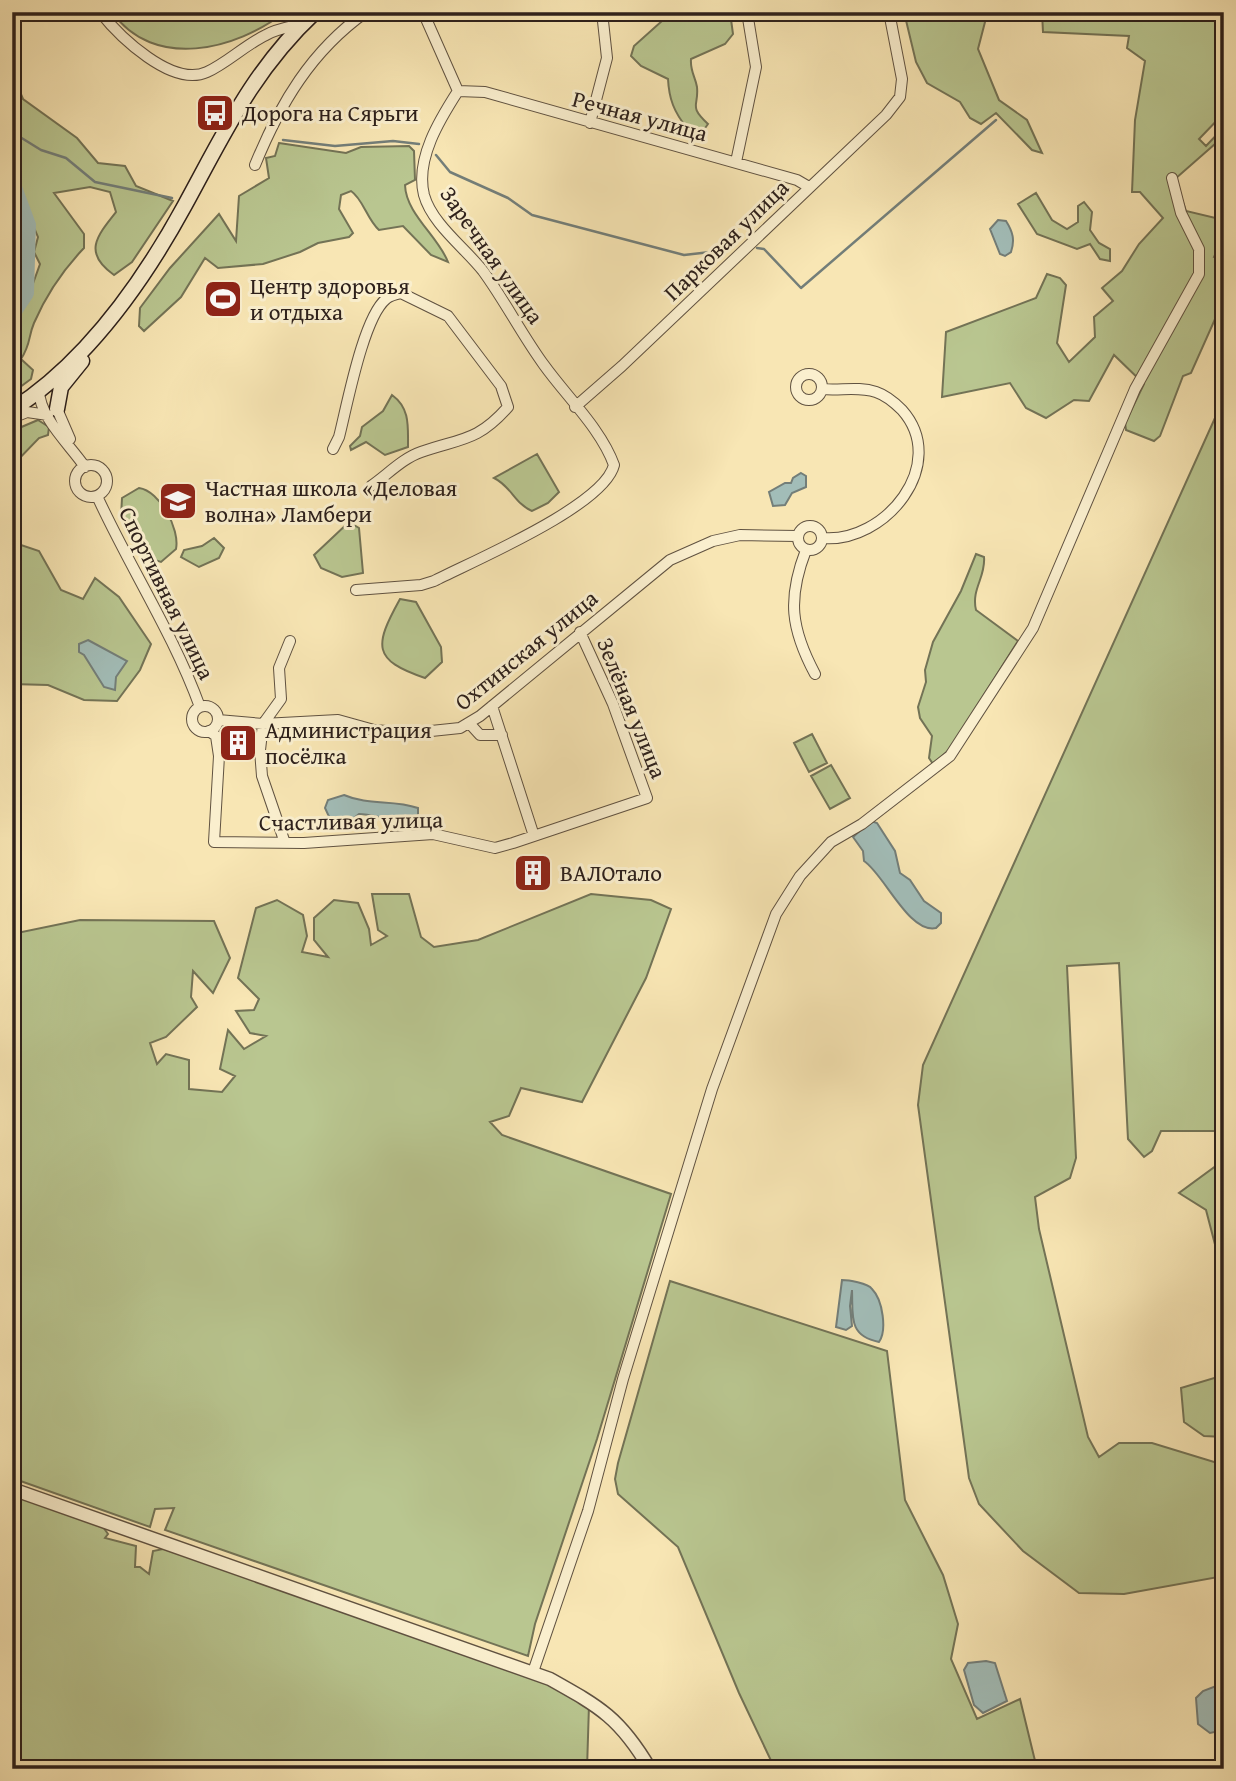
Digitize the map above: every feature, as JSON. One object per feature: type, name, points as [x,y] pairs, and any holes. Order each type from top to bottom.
[{"type":"main road","points":[[12,410],[39,390],[104,325],[138,283],[254,81],[315,12]]},
{"type":"main road","points":[[52,412],[61,387],[96,345],[104,325]]},
{"type":"main road","points":[[39,390],[49,394],[52,412]]},
{"type":"street","points":[[100,12],[118,35],[139,51],[166,67],[193,75],[206,73],[268,34],[302,24]]},
{"type":"street","points":[[255,165],[276,119],[303,71],[328,43],[366,12]]},
{"type":"street","points":[[423,12],[458,90]]},
{"type":"street","points":[[590,123],[607,58],[602,12]]},
{"type":"street","points":[[736,162],[756,67],[747,12]]},
{"type":"street","name":"Парковая улица","points":[[575,407],[886,115],[900,97],[902,79],[889,12]]},
{"type":"street","name":"Речная улица","points":[[458,90],[485,92],[736,162],[797,180],[809,187]]},
{"type":"street","name":"Заречная улица","points":[[356,590],[421,585],[434,581],[545,526],[605,484],[614,466],[605,445],[575,407],[482,270],[438,218],[424,194],[429,148],[437,124],[458,90]]},
{"type":"street","points":[[534,1672],[588,1511],[623,1379],[712,1089],[776,914],[800,876],[831,842],[862,824],[950,756],[1033,628],[1135,389],[1199,274],[1199,249],[1181,214],[1172,178]]},
{"type":"street","points":[[333,449],[339,437],[366,333],[374,314],[387,298],[401,293],[448,316],[501,386],[508,407],[479,433],[462,442],[408,458],[371,486]]},
{"type":"street","name":"Охтинская улица","points":[[822,390],[850,388],[876,392],[887,398],[908,418],[916,430],[919,447],[915,478],[889,514],[853,535],[822,538]]},
{"type":"street","points":[[12,418],[27,412],[52,412]]},
{"type":"street","name":"Спортивная улица","points":[[52,412],[82,463],[95,466],[107,476],[104,491],[97,496],[81,494],[76,486],[82,463]]},
{"type":"street","name":"Спортивная улица","points":[[97,496],[171,635],[200,707]]},
{"type":"street","name":"Охтинская улица","points":[[218,720],[263,724],[338,720],[374,730],[412,733],[470,724],[670,560],[693,548],[740,535],[798,536],[802,529],[814,527],[822,538]]},
{"type":"street","points":[[798,536],[800,547],[806,550],[794,587],[793,610],[796,633],[815,674]]},
{"type":"street","name":"Охтинская улица","points":[[806,550],[818,548],[822,538]]},
{"type":"street","name":"Зелёная улица","points":[[580,632],[613,704],[648,799]]},
{"type":"street","points":[[285,844],[262,776],[260,750],[263,724],[281,699],[279,668],[290,641]]},
{"type":"street","points":[[492,706],[534,836]]},
{"type":"street","name":"Спортивная улица","points":[[209,731],[202,732],[193,724],[194,712],[200,707],[211,707],[218,720]]},
{"type":"street","points":[[209,731],[218,720]]},
{"type":"street","points":[[470,724],[480,735],[502,735]]},
{"type":"street","name":"Счастливая улица","points":[[209,731],[216,736],[219,755],[214,842],[285,844],[433,834],[495,848],[648,799]]},
{"type":"street","points":[[12,1489],[534,1672],[605,1710],[635,1744],[650,1769]]},
{"type":"green space","points":[[112,12],[285,12],[243,36],[220,44],[172,48],[150,42],[129,30]]},
{"type":"green space","points":[[672,12],[730,12],[733,34],[725,44],[691,59],[697,87],[696,109],[708,124],[703,131],[687,128],[682,122],[673,105],[668,79],[641,66],[631,56],[634,46]]},
{"type":"green space","points":[[904,12],[981,12],[985,22],[978,49],[999,100],[1027,120],[1042,153],[1032,150],[996,113],[981,124],[970,118],[960,102],[927,83],[916,62]]},
{"type":"green space","points":[[1042,12],[1224,12],[1224,113],[1199,139],[1206,146],[1224,127],[1224,136],[1175,179],[1186,211],[1224,220],[1224,236],[1214,257],[1224,261],[1224,299],[1191,373],[1183,376],[1160,436],[1154,441],[1126,430],[1125,423],[1144,384],[1114,355],[1089,401],[1074,400],[1046,418],[1026,408],[1010,383],[942,397],[946,332],[1036,298],[1047,274],[1060,278],[1066,285],[1057,343],[1069,362],[1095,337],[1094,317],[1113,301],[1102,288],[1122,271],[1139,244],[1163,218],[1140,192],[1132,192],[1135,120],[1145,61],[1127,48],[1129,36],[1043,32]]},
{"type":"green space","points":[[12,73],[23,99],[77,138],[98,163],[125,166],[136,186],[173,201],[132,262],[114,275],[104,267],[96,252],[98,237],[116,212],[110,192],[90,187],[54,193],[84,234],[84,248],[56,283],[39,312],[21,359],[33,370],[31,379],[12,393],[12,323],[27,300],[40,264],[34,252],[38,237],[12,176]]},
{"type":"green space","points":[[279,143],[346,153],[361,147],[409,146],[414,151],[415,180],[405,185],[407,196],[416,215],[448,262],[431,255],[403,226],[379,230],[351,191],[341,195],[339,209],[353,233],[349,237],[318,243],[263,264],[218,268],[205,258],[181,297],[144,331],[139,326],[140,308],[170,268],[219,214],[236,241],[239,196],[269,178],[266,158],[275,156]]},
{"type":"green space","points":[[1036,193],[1052,220],[1067,229],[1078,222],[1078,206],[1084,202],[1092,212],[1090,230],[1099,243],[1110,249],[1110,261],[1100,259],[1090,244],[1077,249],[1037,234],[1018,204]]},
{"type":"green space","points":[[392,395],[405,412],[408,447],[385,455],[366,442],[351,450],[350,446],[360,436],[362,427],[383,411]]},
{"type":"green space","points":[[1224,398],[1224,1131],[1161,1131],[1152,1151],[1144,1157],[1128,1139],[1119,963],[1067,966],[1076,1158],[1070,1178],[1035,1197],[1039,1229],[1088,1437],[1099,1457],[1119,1443],[1152,1443],[1224,1465],[1224,1576],[1124,1594],[1079,1593],[1023,1551],[979,1504],[969,1478],[918,1105],[923,1065]]},
{"type":"green space","points":[[38,420],[49,427],[48,435],[39,438],[12,466],[12,431]]},
{"type":"green space","points":[[537,454],[559,492],[548,503],[532,511],[494,478]]},
{"type":"green space","points":[[139,488],[161,503],[175,531],[176,549],[161,562],[142,556],[121,517],[122,498]]},
{"type":"green space","points":[[349,522],[359,528],[363,573],[342,577],[321,568],[314,555]]},
{"type":"green space","points":[[214,538],[224,548],[219,558],[199,567],[181,557],[184,550],[202,546]]},
{"type":"green space","points":[[12,542],[39,551],[61,590],[83,599],[95,578],[119,597],[151,644],[140,670],[117,701],[84,700],[48,685],[12,684]]},
{"type":"green space","points":[[976,554],[984,557],[984,564],[975,596],[976,610],[1018,641],[950,749],[933,764],[929,758],[932,736],[920,718],[918,707],[926,682],[925,670],[933,642],[961,591]]},
{"type":"green space","points":[[400,599],[416,602],[441,647],[442,662],[425,678],[395,665],[383,649],[385,629]]},
{"type":"green space","points":[[812,734],[827,763],[809,772],[794,743]]},
{"type":"green space","points":[[831,765],[850,798],[830,809],[811,776]]},
{"type":"green space","points":[[372,894],[409,894],[421,937],[434,947],[478,940],[591,894],[651,900],[671,909],[646,978],[582,1102],[521,1088],[509,1116],[490,1122],[502,1135],[671,1194],[597,1439],[535,1624],[528,1656],[165,1530],[174,1508],[155,1509],[150,1527],[12,1478],[12,934],[80,920],[214,921],[230,958],[213,993],[193,971],[191,997],[197,1007],[166,1037],[150,1043],[157,1064],[166,1054],[189,1060],[189,1089],[222,1092],[235,1076],[220,1069],[228,1030],[244,1049],[266,1036],[250,1033],[236,1011],[254,1010],[259,999],[238,978],[256,908],[277,900],[303,915],[307,936],[302,952],[328,957],[314,940],[314,918],[334,900],[358,903],[369,929],[371,945],[387,936],[378,930]]},
{"type":"green space","points":[[1224,1160],[1224,1279],[1206,1210],[1179,1193]]},
{"type":"green space","points":[[670,1281],[887,1351],[905,1500],[943,1575],[958,1624],[951,1659],[977,1719],[1020,1699],[1037,1769],[775,1769],[739,1693],[678,1547],[618,1494],[615,1479],[618,1463]]},
{"type":"green space","points":[[1224,1375],[1224,1437],[1204,1436],[1184,1422],[1181,1388]]},
{"type":"green space","points":[[12,1495],[103,1527],[108,1534],[105,1538],[136,1546],[135,1567],[140,1567],[149,1574],[153,1551],[168,1548],[553,1686],[589,1705],[587,1769],[12,1769]]},
{"type":"water","points":[[998,220],[1006,221],[1013,236],[1011,252],[1005,256],[1000,254],[990,229]]},
{"type":"water","points":[[801,473],[806,476],[806,487],[792,493],[785,505],[773,506],[769,492],[785,483],[791,483],[793,478]]},
{"type":"water","points":[[88,640],[127,661],[116,677],[115,690],[104,687],[84,655],[79,652],[79,644]]},
{"type":"water","points":[[344,795],[409,805],[418,808],[418,816],[397,820],[359,814],[350,821],[331,821],[325,808],[328,800]]},
{"type":"water","points":[[871,821],[877,823],[895,851],[900,873],[910,880],[924,901],[941,913],[941,923],[936,928],[916,922],[864,861],[863,851],[853,837]]},
{"type":"water","points":[[842,1280],[866,1285],[876,1294],[883,1323],[879,1342],[869,1339],[857,1330],[853,1316],[852,1290],[852,1326],[846,1330],[836,1327]]},
{"type":"water","points":[[968,1663],[995,1663],[1007,1701],[983,1713],[974,1705],[964,1670]]},
{"type":"water","points":[[1224,1683],[1224,1730],[1210,1733],[1198,1724],[1196,1698],[1203,1691]]},
{"type":"waterway","points":[[757,248],[764,249],[801,288],[996,120]]},
{"type":"waterway","points":[[12,141],[20,137],[41,150],[66,158],[95,182],[172,198]]},
{"type":"waterway","points":[[283,140],[335,146],[393,141],[419,144]]},
{"type":"waterway","points":[[436,155],[450,172],[508,198],[532,215],[684,255],[728,250]]},
{"type":"waterway","points":[[12,182],[28,225],[26,293],[12,314]]},
{"type":"place","name":"Дорога на Сярьги","points":[[215,113]]},
{"type":"place","name":"Центр здоровья и отдыха","points":[[223,299]]},
{"type":"place","name":"Частная школа «Деловая волна» Ламбери","points":[[178,501]]},
{"type":"place","name":"Администрация посёлка","points":[[238,743]]},
{"type":"place","name":"ВАЛОтало","points":[[533,873]]}]
